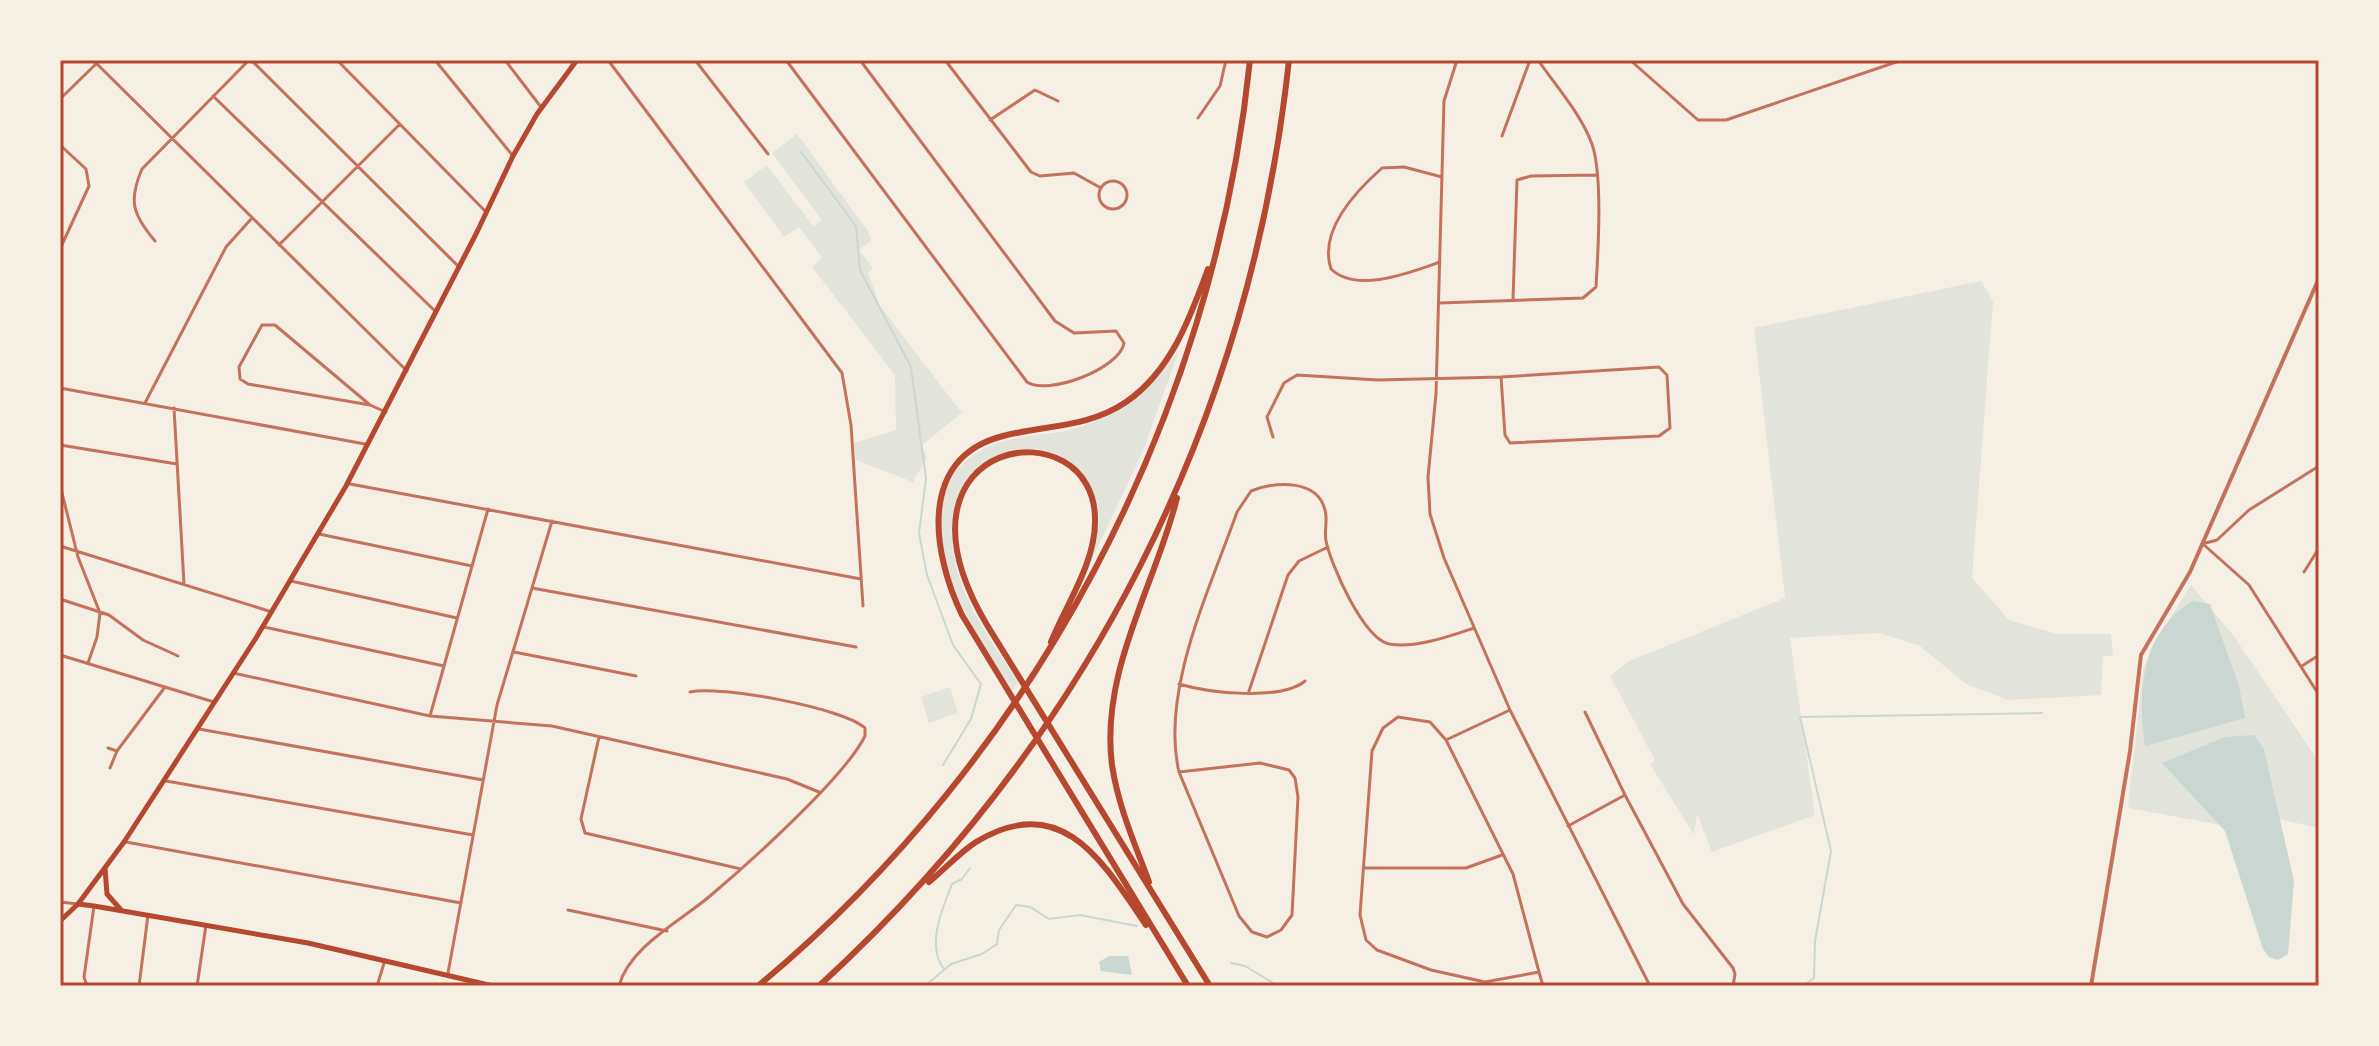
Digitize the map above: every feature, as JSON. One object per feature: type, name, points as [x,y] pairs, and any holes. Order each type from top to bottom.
[{"type":"highway","points":[[758,986],[815,936],[889,862],[1003,722],[1036,672],[1102,558],[1145,466],[1186,358],[1219,239],[1238,155],[1250,60]]},
{"type":"highway","points":[[1152,893],[1119,797],[1111,755],[1111,720],[1117,677],[1246,294],[1269,196],[1289,60]]},
{"type":"highway","points":[[1186,983],[962,615],[944,570],[937,520],[949,476],[964,458],[985,443],[1016,433],[1079,423],[1111,410],[1138,394],[1167,359],[1183,332],[1219,239]]},
{"type":"highway","points":[[1043,660],[1087,557],[1096,517],[1089,491],[1075,471],[1043,453],[1022,451],[985,463],[966,482],[958,498],[954,520],[960,565],[981,614],[1210,986]]},
{"type":"highway","points":[[914,894],[966,834],[1060,706],[1128,592],[1181,480]]},
{"type":"highway","points":[[819,986],[914,894],[966,849],[987,835],[1023,824],[1053,826],[1073,835],[1101,861],[1186,983]]},
{"type":"main road","points":[[60,921],[78,904],[124,842],[291,581],[369,445],[513,156],[541,107],[577,60]]},
{"type":"main road","points":[[105,868],[107,894],[122,911]]},
{"type":"main road","points":[[78,904],[385,960],[493,986]]},
{"type":"street","points":[[155,241],[136,217],[132,196],[144,166],[250,60],[459,267]]},
{"type":"street","points":[[337,60],[486,212]]},
{"type":"street","points":[[435,60],[513,156]]},
{"type":"street","points":[[505,60],[541,107]]},
{"type":"street","points":[[608,60],[842,373],[851,425],[863,606]]},
{"type":"street","points":[[695,60],[768,154]]},
{"type":"street","points":[[786,60],[1021,377],[1032,386],[1043,387],[1084,377],[1120,354],[1122,337],[1110,330],[1069,332],[1058,324],[860,60]]},
{"type":"street","points":[[945,60],[1031,172],[1040,176],[1074,173],[1101,188]]},
{"type":"street","points":[[1198,118],[1220,86],[1226,60]]},
{"type":"street","points":[[1457,60],[1444,101],[1436,381],[1428,500],[1440,546],[1510,710],[1650,986]]},
{"type":"street","points":[[1502,136],[1530,60]]},
{"type":"street","points":[[1439,303],[1583,298],[1593,293],[1596,280],[1597,175],[1589,136],[1538,60]]},
{"type":"street","points":[[1630,60],[1692,116],[1707,123],[1726,120],[1902,60]]},
{"type":"street","points":[[60,99],[94,62],[407,371]]},
{"type":"street","points":[[990,120],[1030,92],[1044,91],[1058,101]]},
{"type":"street","points":[[213,96],[436,312]]},
{"type":"street","points":[[279,245],[400,124]]},
{"type":"street","points":[[60,145],[83,165],[89,186],[60,249]]},
{"type":"street","points":[[1440,262],[1392,277],[1348,279],[1331,269],[1329,255],[1345,207],[1382,168],[1404,167],[1442,177]]},
{"type":"street","points":[[1513,301],[1517,180],[1531,176],[1597,175]]},
{"type":"street","points":[[1110,182],[1120,183],[1125,189],[1126,199],[1119,207],[1109,208],[1100,198],[1101,188],[1110,182]]},
{"type":"street","points":[[145,403],[226,247],[252,218]]},
{"type":"street","points":[[2091,986],[2130,751],[2138,667],[2146,644],[2183,587],[2319,278]]},
{"type":"street","points":[[370,405],[275,325],[262,325],[239,367],[240,379],[248,384],[370,405],[386,412]]},
{"type":"street","points":[[1273,437],[1267,417],[1290,377],[1436,381],[1659,367],[1667,375],[1670,428],[1659,436],[1510,443],[1505,435],[1501,377]]},
{"type":"street","points":[[60,388],[369,445]]},
{"type":"street","points":[[174,408],[184,585]]},
{"type":"street","points":[[60,445],[177,464]]},
{"type":"street","points":[[2202,544],[2217,540],[2249,510],[2319,466]]},
{"type":"street","points":[[348,483],[861,579]]},
{"type":"street","points":[[1179,772],[1260,763],[1278,765],[1293,774],[1298,797],[1294,904],[1292,915],[1281,930],[1260,936],[1244,924],[1179,772],[1174,728],[1179,684],[1237,512],[1251,491],[1286,484],[1313,492],[1325,509],[1328,547],[1361,620],[1381,641],[1420,642],[1474,628]]},
{"type":"street","points":[[60,485],[77,552],[100,613],[97,637],[88,663]]},
{"type":"street","points":[[430,716],[488,509]]},
{"type":"street","points":[[447,976],[494,721],[552,521]]},
{"type":"street","points":[[318,534],[472,566]]},
{"type":"street","points":[[2202,544],[2249,585],[2319,695]]},
{"type":"street","points":[[60,546],[272,612]]},
{"type":"street","points":[[1249,691],[1288,575],[1299,561],[1328,547]]},
{"type":"street","points":[[2304,572],[2319,548]]},
{"type":"street","points":[[291,581],[457,618]]},
{"type":"street","points":[[532,588],[856,647]]},
{"type":"street","points":[[60,599],[122,623],[143,640],[178,656]]},
{"type":"street","points":[[263,627],[444,666]]},
{"type":"street","points":[[513,651],[636,676]]},
{"type":"street","points":[[60,655],[214,702]]},
{"type":"street","points":[[2301,667],[2319,655]]},
{"type":"street","points":[[233,673],[430,716],[513,720],[599,737],[787,779],[819,792]]},
{"type":"street","points":[[1179,684],[1201,690],[1289,691],[1305,681]]},
{"type":"street","points":[[110,768],[117,751],[165,687]]},
{"type":"street","points":[[619,986],[631,962],[741,869],[819,792],[855,751],[865,728],[838,712],[714,690],[690,692]]},
{"type":"street","points":[[1446,740],[1510,710]]},
{"type":"street","points":[[1585,712],[1683,904],[1733,968],[1733,986]]},
{"type":"street","points":[[1539,972],[1494,982],[1467,980],[1377,950],[1366,940],[1361,924],[1376,739],[1398,717],[1430,722],[1446,740],[1513,874],[1543,986]]},
{"type":"street","points":[[197,728],[483,780]]},
{"type":"street","points":[[599,737],[581,819],[585,833],[741,869]]},
{"type":"street","points":[[108,748],[117,751]]},
{"type":"street","points":[[163,781],[473,835]]},
{"type":"street","points":[[1567,827],[1625,795]]},
{"type":"street","points":[[124,842],[461,903]]},
{"type":"street","points":[[1364,868],[1466,868],[1503,854]]},
{"type":"street","points":[[60,902],[78,904]]},
{"type":"street","points":[[87,986],[84,977],[94,906]]},
{"type":"street","points":[[568,910],[667,931]]},
{"type":"street","points":[[139,986],[148,915]]},
{"type":"street","points":[[197,986],[206,925]]},
{"type":"street","points":[[377,986],[385,960]]},
{"type":"shaded area","points":[[797,134],[868,231],[871,240],[859,250],[873,268],[868,273],[880,306],[962,413],[922,445],[927,458],[913,482],[856,460],[854,443],[896,430],[895,375],[812,267],[822,258],[799,227],[784,237],[744,182],[767,165],[813,226],[822,220],[772,153]]},
{"type":"shaded area","points":[[1981,281],[1993,301],[1972,578],[2009,620],[2057,634],[2111,634],[2113,656],[2103,656],[2101,695],[2008,700],[1966,684],[1920,646],[1879,633],[1790,638],[1815,815],[1712,852],[1697,814],[1694,835],[1650,764],[1655,760],[1610,676],[1629,661],[1785,598],[1754,328]]},
{"type":"shaded area","points":[[1179,350],[1143,451],[1088,568],[1097,530],[1097,504],[1083,475],[1062,457],[1036,449],[1009,452],[984,464],[964,486],[953,517],[954,556],[971,606],[1018,682],[1011,692],[976,633],[946,562],[939,527],[943,495],[960,467],[992,445],[1083,426],[1116,412],[1143,391]]},
{"type":"shaded area","points":[[2191,585],[2233,635],[2319,762],[2319,828],[2278,819],[2232,846],[2222,825],[2128,808],[2143,671],[2151,648]]},
{"type":"shaded area","points":[[2193,601],[2210,604],[2239,686],[2245,718],[2145,746],[2142,706],[2146,665],[2162,629]]},
{"type":"shaded area","points":[[950,687],[958,713],[929,723],[921,697]]},
{"type":"shaded area","points":[[2254,735],[2264,750],[2294,881],[2288,954],[2278,960],[2269,957],[2263,949],[2225,831],[2162,763],[2225,737]]},
{"type":"shaded area","points":[[1109,956],[1128,956],[1132,975],[1101,971],[1099,962]]},
{"type":"waterway","points":[[801,152],[856,226],[860,270],[911,367],[926,479],[919,533],[927,575],[953,645],[981,684],[971,719],[943,765]]},
{"type":"waterway","points":[[1803,986],[1814,978],[1815,941],[1831,851],[1800,717],[2042,713]]},
{"type":"waterway","points":[[944,969],[936,950],[940,916],[952,884],[962,879],[970,868]]},
{"type":"waterway","points":[[925,986],[951,964],[982,954],[997,944],[999,930],[1016,905],[1030,907],[1049,919],[1080,915],[1137,926]]},
{"type":"waterway","points":[[1231,963],[1245,966],[1278,986]]}]
